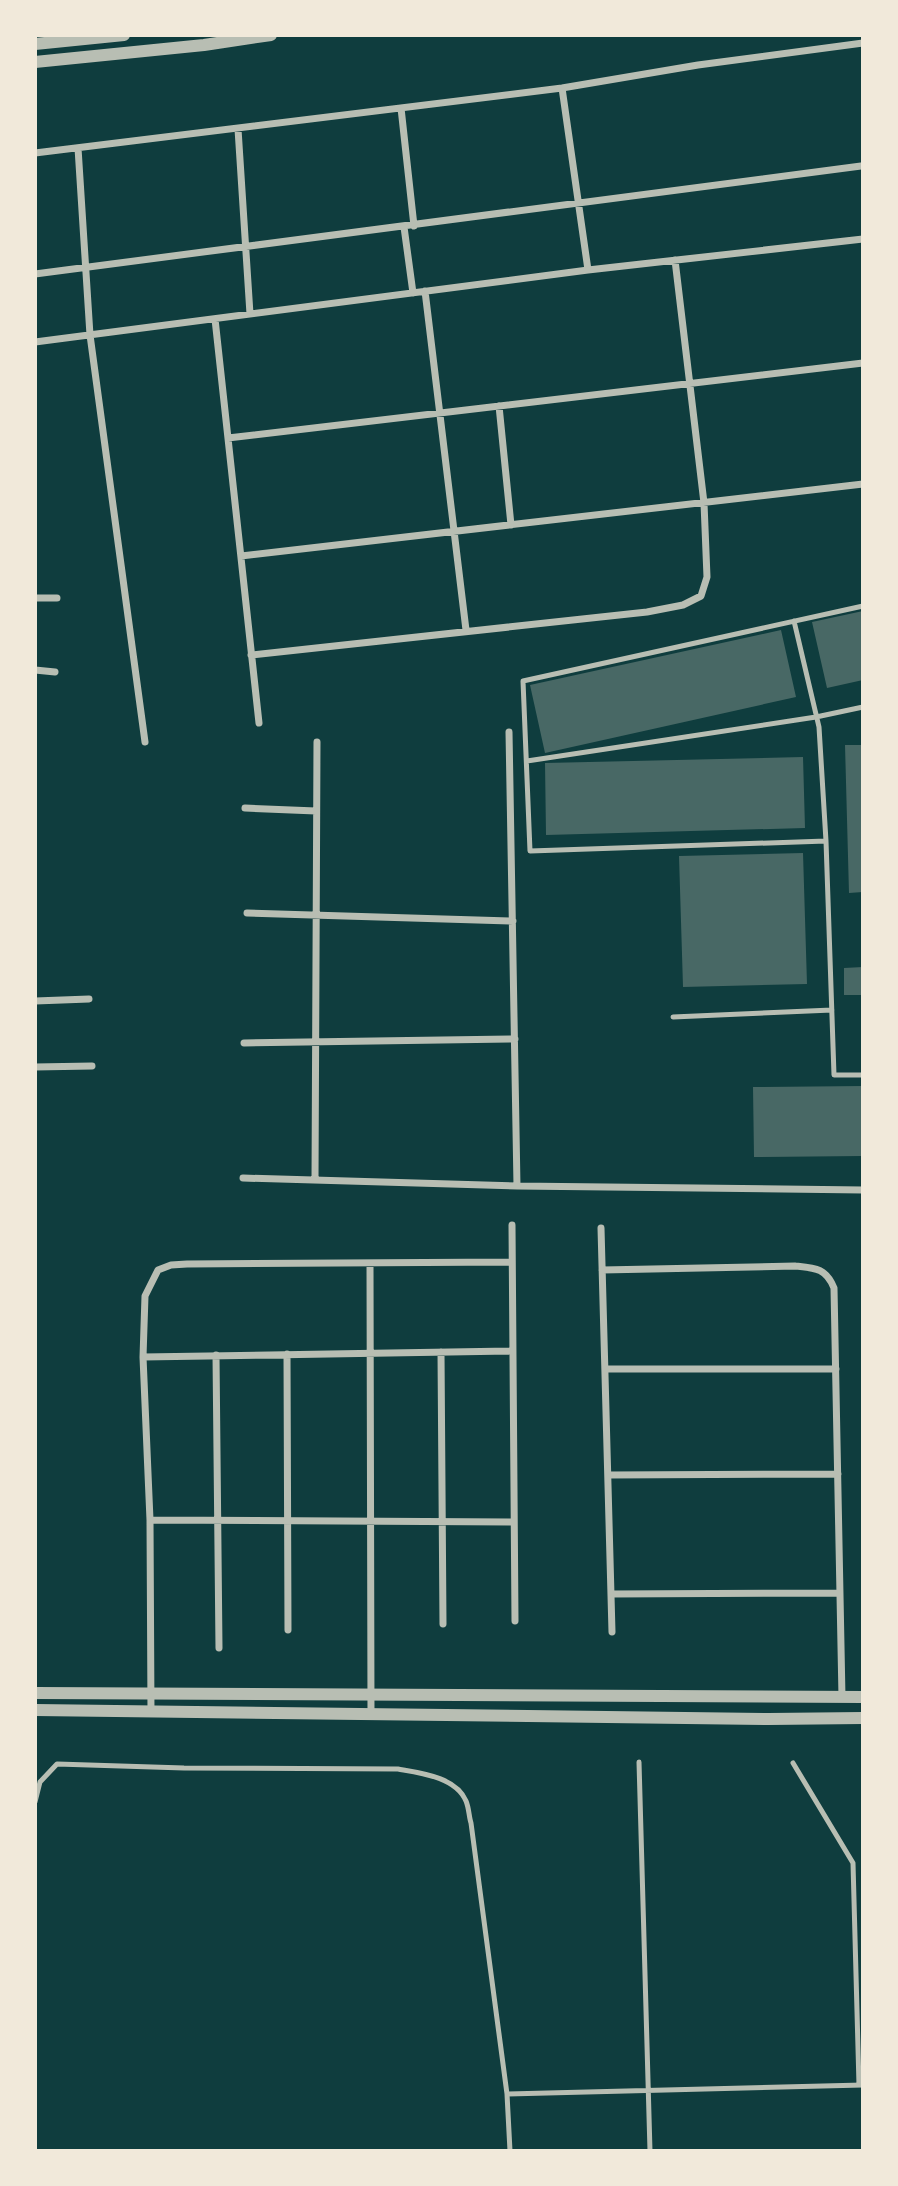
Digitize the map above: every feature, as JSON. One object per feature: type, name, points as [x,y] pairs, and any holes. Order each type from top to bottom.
[{"type":"street","points":[[35,44],[124,35]]},
{"type":"street","points":[[35,62],[190,47],[271,35]]},
{"type":"street","points":[[35,153],[562,88],[698,65],[863,43]]},
{"type":"street","points":[[562,88],[588,270]]},
{"type":"street","points":[[401,108],[414,226]]},
{"type":"street","points":[[238,129],[250,314]]},
{"type":"street","points":[[78,148],[90,335],[145,742]]},
{"type":"street","points":[[35,274],[861,166]]},
{"type":"street","points":[[404,227],[413,293]]},
{"type":"street","points":[[35,342],[588,270],[863,239]]},
{"type":"street","points":[[251,654],[647,612],[683,605],[701,596],[707,577],[705,503],[676,260]]},
{"type":"street","points":[[425,291],[466,630]]},
{"type":"street","points":[[215,318],[259,723]]},
{"type":"street","points":[[228,438],[863,363]]},
{"type":"street","points":[[499,406],[511,525]]},
{"type":"street","points":[[241,556],[863,484]]},
{"type":"street","points":[[35,598],[57,598]]},
{"type":"street","points":[[35,670],[55,672]]},
{"type":"street","points":[[509,733],[517,1186]]},
{"type":"street","points":[[315,1180],[317,742]]},
{"type":"street","points":[[245,808],[316,811]]},
{"type":"street","points":[[247,913],[513,921]]},
{"type":"street","points":[[35,995],[35,1001],[89,999]]},
{"type":"street","points":[[244,1042],[515,1039]]},
{"type":"street","points":[[35,1067],[92,1066]]},
{"type":"street","points":[[243,1178],[517,1186],[863,1190]]},
{"type":"street","points":[[512,1225],[515,1621]]},
{"type":"street","points":[[601,1228],[612,1632]]},
{"type":"street","points":[[151,1712],[150,1520],[143,1357],[145,1296],[158,1270],[171,1265],[187,1264],[512,1262]]},
{"type":"street","points":[[370,1263],[371,1715]]},
{"type":"street","points":[[602,1270],[795,1266],[816,1268],[829,1276],[834,1289],[842,1698]]},
{"type":"street","points":[[143,1357],[513,1351]]},
{"type":"street","points":[[441,1352],[443,1624]]},
{"type":"street","points":[[287,1354],[288,1630]]},
{"type":"street","points":[[216,1356],[219,1648]]},
{"type":"street","points":[[605,1368],[836,1369]]},
{"type":"street","points":[[608,1475],[838,1474]]},
{"type":"street","points":[[150,1520],[514,1521]]},
{"type":"street","points":[[611,1594],[840,1593]]},
{"type":"street","points":[[35,1693],[863,1697]]},
{"type":"street","points":[[35,1710],[769,1720],[863,1718]]},
{"type":"lane","points":[[826,841],[530,851],[523,681],[863,606]]},
{"type":"lane","points":[[794,621],[816,717],[826,841],[834,1075],[863,1075]]},
{"type":"lane","points":[[527,761],[816,717],[863,707]]},
{"type":"lane","points":[[673,1017],[832,1010]]},
{"type":"lane","points":[[639,1762],[650,2151]]},
{"type":"lane","points":[[507,2094],[861,2085],[853,1863],[793,1763]]},
{"type":"lane","points":[[35,1802],[40,1782],[57,1764],[184,1768],[398,1769],[428,1774],[453,1786],[466,1800],[471,1823],[507,2094],[510,2151]]},
{"type":"building","points":[[863,611],[863,680],[827,688],[812,622]]},
{"type":"building","points":[[781,630],[796,697],[545,753],[530,685]]},
{"type":"building","points":[[845,745],[863,745],[863,892],[849,893]]},
{"type":"building","points":[[803,757],[805,828],[546,835],[545,763]]},
{"type":"building","points":[[803,853],[807,984],[683,987],[679,856]]},
{"type":"building","points":[[863,967],[863,995],[844,995],[844,968]]},
{"type":"building","points":[[863,1086],[863,1156],[754,1157],[753,1087]]}]
